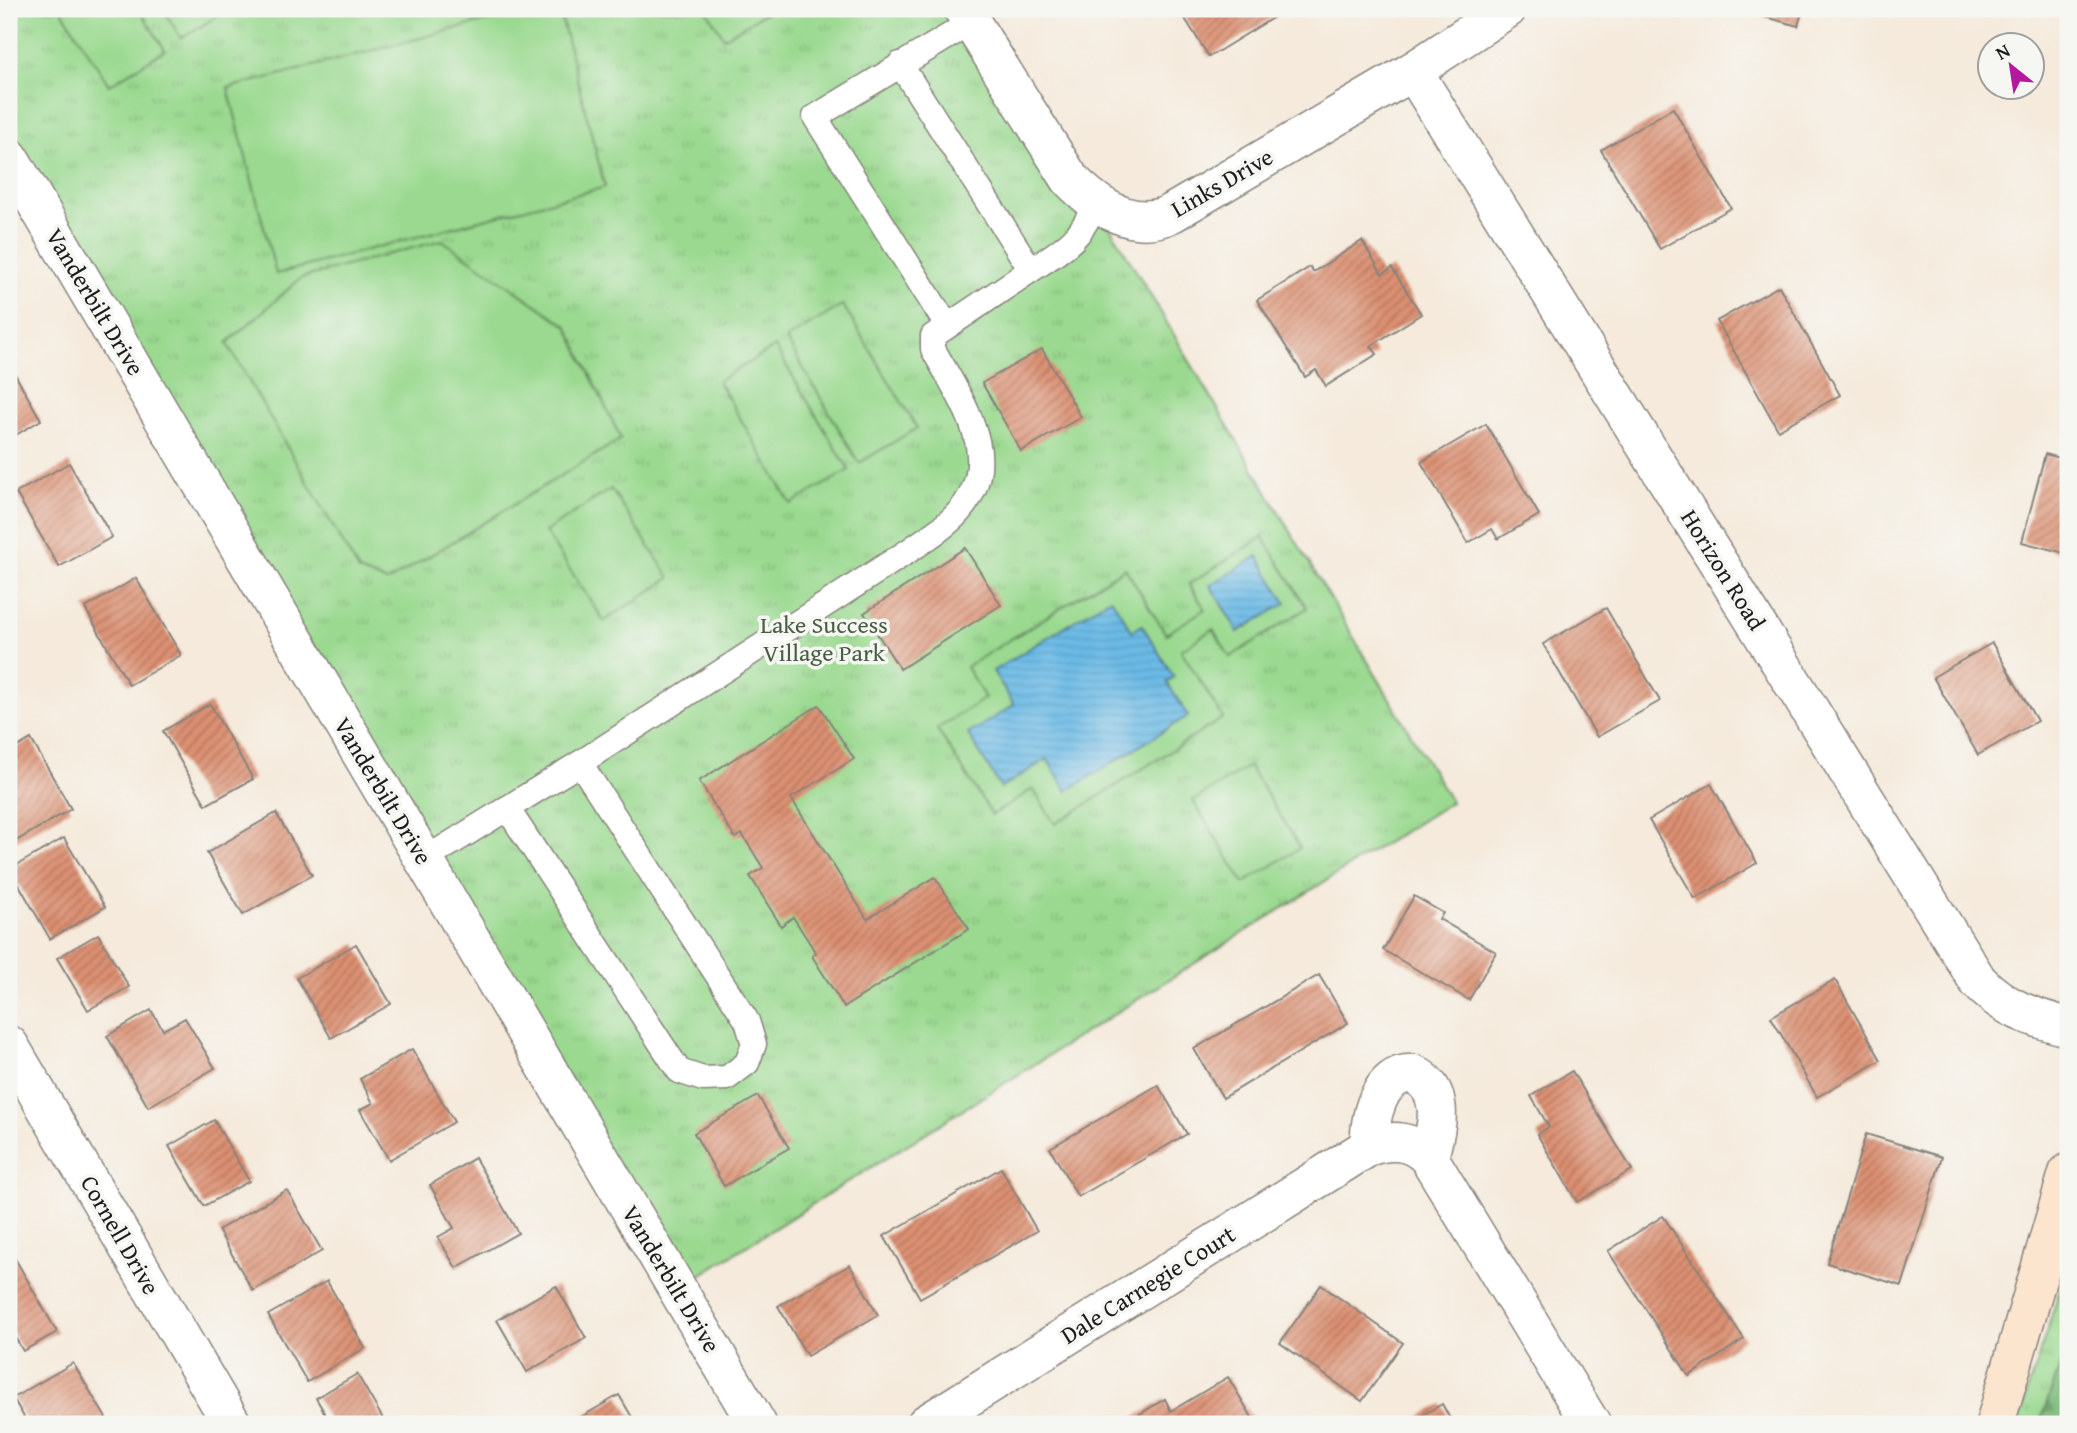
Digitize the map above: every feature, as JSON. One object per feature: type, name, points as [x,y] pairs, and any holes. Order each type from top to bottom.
[{"type":"main road","points":[[1994,1424],[2068,1173]]},
{"type":"street","name":"Links Drive","points":[[968,15],[1064,170],[1096,201],[1128,219],[1142,222],[1164,218],[1413,71],[1507,9]]},
{"type":"street","name":"Horizon Road","points":[[1413,71],[1978,981],[2000,1003],[2068,1027]]},
{"type":"street","name":"Vanderbilt Drive","points":[[9,157],[757,1424]]},
{"type":"street","name":"Cornell Drive","points":[[9,1045],[232,1424]]},
{"type":"street","points":[[1370,1146],[1368,1129],[1379,1098],[1398,1077],[1414,1074],[1427,1084],[1439,1111],[1429,1158],[1591,1424]]},
{"type":"street","name":"Dale Carnegie Court","points":[[926,1424],[1370,1146],[1391,1141],[1404,1143],[1429,1158]]},
{"type":"lane","points":[[946,324],[815,117],[900,64],[968,15]]},
{"type":"lane","points":[[900,64],[1031,270]]},
{"type":"lane","points":[[424,860],[580,763],[913,548],[957,514],[977,481],[981,448],[973,422],[933,349],[933,335],[1074,242],[1089,220],[1096,201]]},
{"type":"lane","points":[[507,808],[679,1071],[703,1079],[727,1078],[747,1063],[754,1044],[747,1021],[580,763]]},
{"type":"green space","name":"Lake Success Village Park","points":[[9,9],[963,9],[1097,205],[1451,802],[678,1289],[9,156]]},
{"type":"green space","points":[[61,9],[139,9],[165,50],[109,85]]},
{"type":"green space","points":[[163,9],[229,9],[181,38]]},
{"type":"green space","points":[[532,9],[559,9],[605,187],[276,274],[228,88]]},
{"type":"green space","points":[[706,9],[771,9],[724,38]]},
{"type":"green space","points":[[442,240],[567,326],[621,439],[387,582],[359,571],[227,343],[301,278]]},
{"type":"green space","points":[[843,305],[917,428],[859,463],[786,339]]},
{"type":"green space","points":[[775,347],[849,470],[791,504],[718,381]]},
{"type":"green space","points":[[611,489],[670,578],[604,621],[545,532]]},
{"type":"green space","points":[[1263,537],[1307,608],[1230,657],[1213,629],[1181,650],[1223,718],[1055,824],[1033,789],[992,815],[937,729],[985,698],[966,667],[1125,568],[1166,634],[1205,609],[1189,584]]},
{"type":"green space","points":[[1249,766],[1300,848],[1244,883],[1193,801]]},
{"type":"green space","points":[[2068,1264],[2068,1424],[2017,1424]]},
{"type":"green space","points":[[2068,1345],[2068,1424],[2039,1424]]},
{"type":"water","points":[[1258,556],[1286,603],[1238,632],[1210,585]]},
{"type":"water","points":[[1111,598],[1132,631],[1142,625],[1174,677],[1167,682],[1188,716],[1067,791],[1047,759],[1001,788],[968,734],[1014,705],[993,671]]},
{"type":"building","points":[[1179,9],[1287,9],[1209,57]]},
{"type":"building","points":[[1737,9],[1803,9],[1798,26]]},
{"type":"building","points":[[1673,108],[1731,208],[1660,249],[1601,150]]},
{"type":"building","points":[[1362,241],[1382,274],[1392,268],[1421,314],[1371,346],[1377,354],[1326,386],[1316,370],[1305,377],[1257,300],[1310,267],[1313,272]]},
{"type":"building","points":[[1779,286],[1840,395],[1778,430],[1717,321]]},
{"type":"building","points":[[1042,349],[1081,417],[1021,451],[982,383]]},
{"type":"building","points":[[9,364],[41,420],[9,439]]},
{"type":"building","points":[[1486,424],[1539,515],[1498,539],[1492,529],[1468,543],[1421,462]]},
{"type":"building","points":[[2045,454],[2068,460],[2068,554],[2022,542]]},
{"type":"building","points":[[69,463],[112,537],[59,567],[16,493]]},
{"type":"building","points":[[965,548],[1001,605],[900,669],[864,613]]},
{"type":"building","points":[[136,578],[181,655],[129,685],[85,608]]},
{"type":"building","points":[[1606,608],[1660,701],[1597,737],[1543,644]]},
{"type":"building","points":[[1992,643],[2037,721],[1978,755],[1933,677]]},
{"type":"building","points":[[210,704],[253,779],[206,805],[163,731]]},
{"type":"building","points":[[819,705],[854,759],[791,798],[867,919],[935,877],[969,929],[844,1007],[812,956],[816,953],[793,917],[781,926],[750,876],[763,868],[742,834],[735,838],[699,781]]},
{"type":"building","points":[[31,739],[71,809],[9,845],[9,752]]},
{"type":"building","points":[[1711,784],[1757,863],[1695,899],[1649,820]]},
{"type":"building","points":[[276,813],[312,875],[243,915],[207,853]]},
{"type":"building","points":[[64,838],[105,907],[50,939],[10,869]]},
{"type":"building","points":[[1414,896],[1443,913],[1439,919],[1496,952],[1469,1000],[1383,950]]},
{"type":"building","points":[[98,934],[129,987],[88,1010],[57,958]]},
{"type":"building","points":[[356,944],[391,1004],[331,1038],[297,978]]},
{"type":"building","points":[[1319,975],[1348,1023],[1223,1098],[1194,1049]]},
{"type":"building","points":[[1835,980],[1881,1060],[1817,1097],[1771,1017]]},
{"type":"building","points":[[151,1010],[163,1030],[185,1018],[215,1068],[148,1107],[107,1036]]},
{"type":"building","points":[[412,1049],[454,1122],[389,1160],[360,1110],[373,1103],[360,1079]]},
{"type":"building","points":[[1572,1071],[1632,1170],[1577,1202],[1537,1134],[1549,1127],[1531,1096]]},
{"type":"building","points":[[1158,1085],[1187,1134],[1078,1197],[1050,1148]]},
{"type":"building","points":[[758,1096],[789,1148],[724,1186],[694,1133]]},
{"type":"building","points":[[214,1120],[249,1181],[204,1206],[169,1146]]},
{"type":"building","points":[[1866,1134],[1942,1157],[1902,1286],[1827,1263]]},
{"type":"building","points":[[475,1158],[518,1233],[456,1268],[438,1237],[454,1228],[430,1185]]},
{"type":"building","points":[[1001,1168],[1037,1231],[920,1298],[884,1236]]},
{"type":"building","points":[[287,1190],[322,1251],[253,1291],[218,1230]]},
{"type":"building","points":[[1663,1216],[1744,1339],[1689,1376],[1608,1251]]},
{"type":"building","points":[[13,1255],[57,1332],[23,1351],[13,1334],[9,1336],[9,1257]]},
{"type":"building","points":[[850,1265],[878,1315],[807,1356],[778,1306]]},
{"type":"building","points":[[327,1281],[365,1348],[307,1382],[268,1315]]},
{"type":"building","points":[[1321,1285],[1403,1343],[1362,1401],[1280,1343]]},
{"type":"building","points":[[556,1286],[586,1338],[527,1372],[497,1320]]},
{"type":"building","points":[[73,1363],[106,1418],[95,1424],[61,1424],[58,1420],[50,1424],[28,1424],[13,1398]]},
{"type":"building","points":[[357,1374],[386,1424],[331,1424],[316,1398]]},
{"type":"building","points":[[1228,1377],[1256,1424],[1123,1424],[1165,1399],[1171,1411]]},
{"type":"building","points":[[619,1395],[636,1424],[569,1424]]},
{"type":"building","points":[[1442,1404],[1453,1424],[1407,1424]]}]
